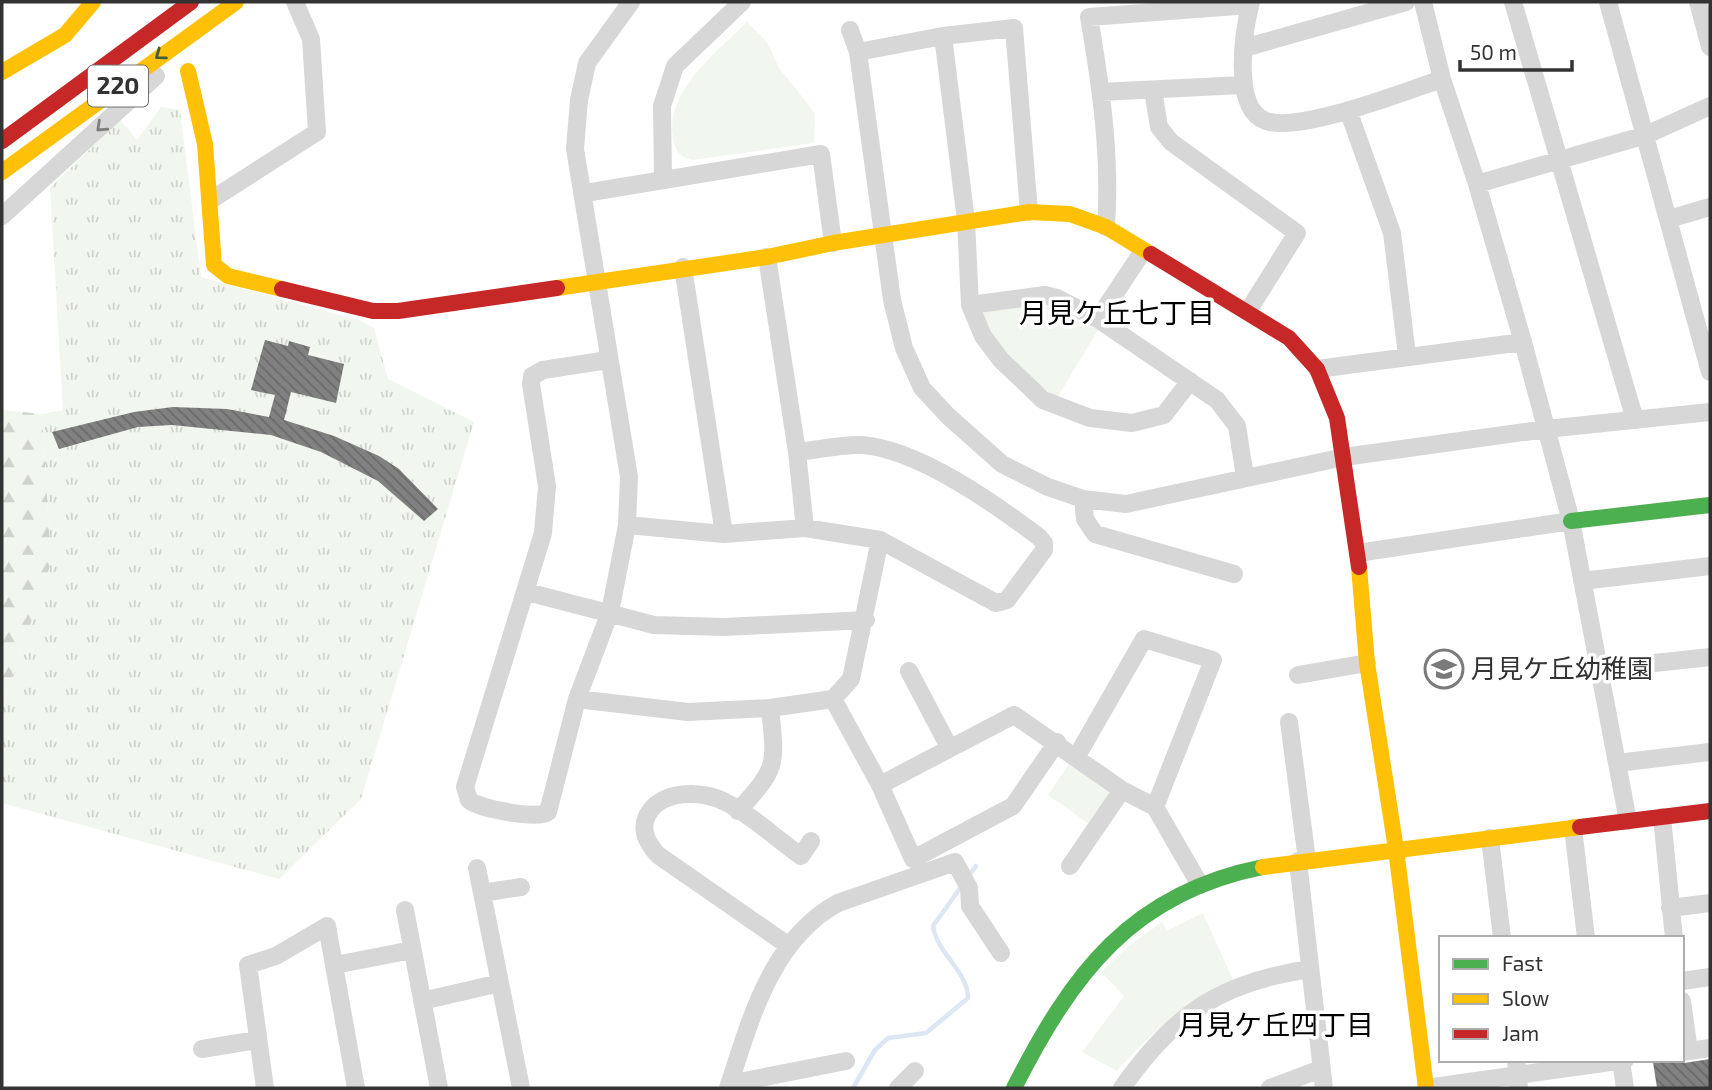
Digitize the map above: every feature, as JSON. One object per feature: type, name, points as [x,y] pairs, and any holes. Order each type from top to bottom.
[{"type":"main road","points":[[2,72],[63,38],[81,23],[93,2]]},
{"type":"main road","name":"220","points":[[2,141],[191,2]]},
{"type":"main road","name":"220","points":[[2,172],[70,120],[236,2]]},
{"type":"main road","points":[[188,71],[203,118],[214,265],[220,272],[373,311],[398,311],[683,267],[767,257],[833,243],[1029,212],[1070,214],[1106,227],[1289,338],[1317,369],[1337,418],[1358,553],[1367,663],[1396,849],[1426,1088]]},
{"type":"main road","points":[[2,130],[37,114]]},
{"type":"main road","points":[[2,189],[45,153],[70,120]]},
{"type":"main road","points":[[1570,521],[1710,505]]},
{"type":"main road","points":[[1014,1088],[1036,1041],[1091,966],[1133,925],[1174,895],[1236,871],[1303,860],[1710,811]]},
{"type":"street","points":[[211,200],[317,132],[311,39],[298,6],[317,2]]},
{"type":"street","points":[[608,360],[542,370],[532,376],[548,499],[527,592],[465,786],[469,800],[479,806],[546,815],[577,699],[610,612],[627,525],[627,455],[608,360],[585,193],[575,149],[579,100],[587,62],[631,2]]},
{"type":"street","points":[[663,178],[662,106],[675,66],[742,2]]},
{"type":"street","points":[[1244,48],[1406,2]]},
{"type":"street","points":[[1423,2],[1442,79],[1477,184],[1523,342],[1570,521],[1628,821]]},
{"type":"street","points":[[1513,2],[1636,420]]},
{"type":"street","points":[[1608,2],[1710,372]]},
{"type":"street","points":[[1698,2],[1710,47]]},
{"type":"street","points":[[1106,227],[1109,186],[1101,92],[1089,17],[1250,3],[1242,85],[1250,106],[1264,121],[1285,124],[1348,110],[1442,79]]},
{"type":"street","points":[[2,216],[161,72],[197,46],[220,13]]},
{"type":"street","points":[[858,52],[943,36],[1014,28],[1029,212]]},
{"type":"street","points":[[850,30],[858,52],[891,300],[904,348],[922,388],[957,425],[1002,464],[1048,487],[1083,499],[1126,504],[1344,457],[1546,429],[1710,412]]},
{"type":"street","points":[[943,36],[966,221],[970,305],[983,336],[1001,360],[1043,400],[1090,418],[1132,423],[1164,415],[1190,381]]},
{"type":"street","points":[[1101,92],[1242,85]]},
{"type":"street","points":[[1153,90],[1160,127],[1171,142],[1297,233],[1248,311]]},
{"type":"street","points":[[1477,184],[1646,135],[1710,106]]},
{"type":"street","points":[[1348,110],[1392,233],[1407,355]]},
{"type":"street","points":[[585,193],[821,154],[833,243]]},
{"type":"street","points":[[1669,219],[1710,206]]},
{"type":"street","points":[[1098,319],[1143,251]]},
{"type":"street","points":[[767,257],[797,452],[805,528]]},
{"type":"street","points":[[683,267],[724,534]]},
{"type":"street","points":[[970,305],[1045,295],[1057,298],[1098,319],[1217,400],[1237,426],[1245,477]]},
{"type":"street","points":[[1317,369],[1407,355],[1523,342]]},
{"type":"street","points":[[627,525],[724,534],[805,528],[880,540],[996,603],[1011,595],[1040,558],[1044,547],[1039,537],[993,502],[940,473],[898,455],[862,445],[797,452]]},
{"type":"street","points":[[1083,499],[1085,519],[1096,534],[1234,574]]},
{"type":"street","points":[[1358,553],[1570,521]]},
{"type":"street","points":[[577,699],[688,712],[770,708],[833,699],[851,679],[866,620],[880,540]]},
{"type":"street","points":[[1582,581],[1710,566]]},
{"type":"street","points":[[527,592],[654,625],[696,628],[866,620]]},
{"type":"street","points":[[1077,756],[1144,639],[1213,660],[1154,807]]},
{"type":"street","points":[[1599,669],[1710,657]]},
{"type":"street","points":[[1298,675],[1367,663]]},
{"type":"street","points":[[909,671],[948,747]]},
{"type":"street","points":[[833,699],[880,785],[913,859],[1013,806],[1057,742]]},
{"type":"street","points":[[738,811],[767,779],[775,754],[770,708]]},
{"type":"street","points":[[880,785],[948,747],[1014,715],[1057,742],[1122,790],[1154,807],[1200,885]]},
{"type":"street","points":[[1289,722],[1303,860],[1310,969],[1324,1088]]},
{"type":"street","points":[[1617,764],[1710,752]]},
{"type":"street","points":[[1070,866],[1122,790]]},
{"type":"street","points":[[789,946],[658,855],[646,839],[647,817],[652,808],[666,798],[681,795],[717,798],[801,856],[811,841]]},
{"type":"street","points":[[1662,817],[1674,936]]},
{"type":"street","points":[[1573,828],[1586,936]]},
{"type":"street","points":[[1490,838],[1502,936]]},
{"type":"street","points":[[846,1061],[796,1080],[729,1086],[758,999],[789,946],[822,912],[838,903],[955,862],[965,881],[970,906],[1001,953]]},
{"type":"street","points":[[477,868],[521,1088]]},
{"type":"street","points":[[482,893],[521,887]]},
{"type":"street","points":[[1670,908],[1710,903]]},
{"type":"street","points":[[405,910],[439,1088]]},
{"type":"street","points":[[265,1088],[248,965],[276,956],[327,926],[356,1088]]},
{"type":"street","points":[[335,965],[412,950]]},
{"type":"street","points":[[1122,1088],[1149,1050],[1192,1010],[1243,982],[1310,969]]},
{"type":"street","points":[[1684,981],[1710,977]]},
{"type":"street","points":[[422,1001],[500,983]]},
{"type":"street","points":[[1684,1026],[1686,1051],[1710,1048]]},
{"type":"street","points":[[202,1049],[257,1040]]},
{"type":"street","points":[[1426,1088],[1600,1062]]},
{"type":"street","points":[[1623,1062],[1625,1088]]},
{"type":"street","points":[[1270,1088],[1321,1069]]},
{"type":"street","points":[[898,1088],[915,1071]]},
{"type":"green space","points":[[747,22],[767,42],[779,68],[815,113],[814,143],[693,160],[685,157],[677,150],[673,138],[677,104],[708,59]]},
{"type":"green space","points":[[161,107],[180,110],[201,277],[361,321],[374,328],[388,379],[474,422],[361,799],[279,879],[2,803],[2,708],[51,563],[42,414],[63,410],[50,188],[120,120],[137,140]]},
{"type":"green space","points":[[1044,301],[1099,328],[1057,398],[1014,362],[982,316],[986,309]]},
{"type":"green space","points":[[2,410],[42,414],[51,563],[2,708]]},
{"type":"green space","points":[[1071,761],[1112,789],[1092,826],[1048,795]]},
{"type":"green space","points":[[1203,913],[1233,980],[1200,998],[1170,1020],[1117,1071],[1082,1052],[1124,996],[1101,972],[1125,949],[1162,922],[1167,931]]},
{"type":"building","points":[[265,340],[288,346],[289,341],[310,347],[308,355],[344,364],[336,403],[291,392],[284,420],[334,436],[379,456],[399,469],[438,509],[424,521],[378,481],[321,452],[271,435],[172,425],[138,427],[59,449],[52,432],[134,412],[173,407],[227,409],[269,417],[275,395],[251,390]]},
{"type":"building","points":[[1710,1059],[1710,1088],[1657,1088],[1653,1062],[1684,1063]]},
{"type":"waterway","points":[[968,877],[976,866]]},
{"type":"waterway","points":[[853,1088],[875,1050],[888,1038],[926,1033],[968,998],[963,979],[940,945],[933,926],[961,887]]},
{"type":"traffic: fast","points":[[1571,521],[1710,505]]},
{"type":"traffic: fast","points":[[1014,1088],[1059,1009],[1083,975],[1111,945],[1142,918],[1177,896],[1217,879],[1263,867]]},
{"type":"traffic: slow","points":[[2,72],[65,35],[93,2]]},
{"type":"traffic: slow","points":[[2,172],[236,2]]},
{"type":"traffic: slow","points":[[188,71],[205,144],[214,265],[228,276],[282,289]]},
{"type":"traffic: slow","points":[[557,288],[767,257],[833,243],[1029,212],[1070,214],[1106,227],[1151,254]]},
{"type":"traffic: slow","points":[[1359,567],[1367,663],[1396,849],[1426,1088]]},
{"type":"traffic: slow","points":[[1263,867],[1580,827]]},
{"type":"traffic: jam","points":[[2,141],[191,2]]},
{"type":"traffic: jam","points":[[1151,254],[1289,338],[1317,369],[1337,418],[1359,567]]},
{"type":"traffic: jam","points":[[282,289],[373,311],[398,311],[557,288]]},
{"type":"traffic: jam","points":[[1580,827],[1710,811]]},
{"type":"place","name":"月見ケ丘幼稚園","points":[[1444,669]]},
{"type":"district","name":"月見ケ丘七丁目","points":[[1117,313]]},
{"type":"district","name":"月見ケ丘四丁目","points":[[1276,1025]]}]
